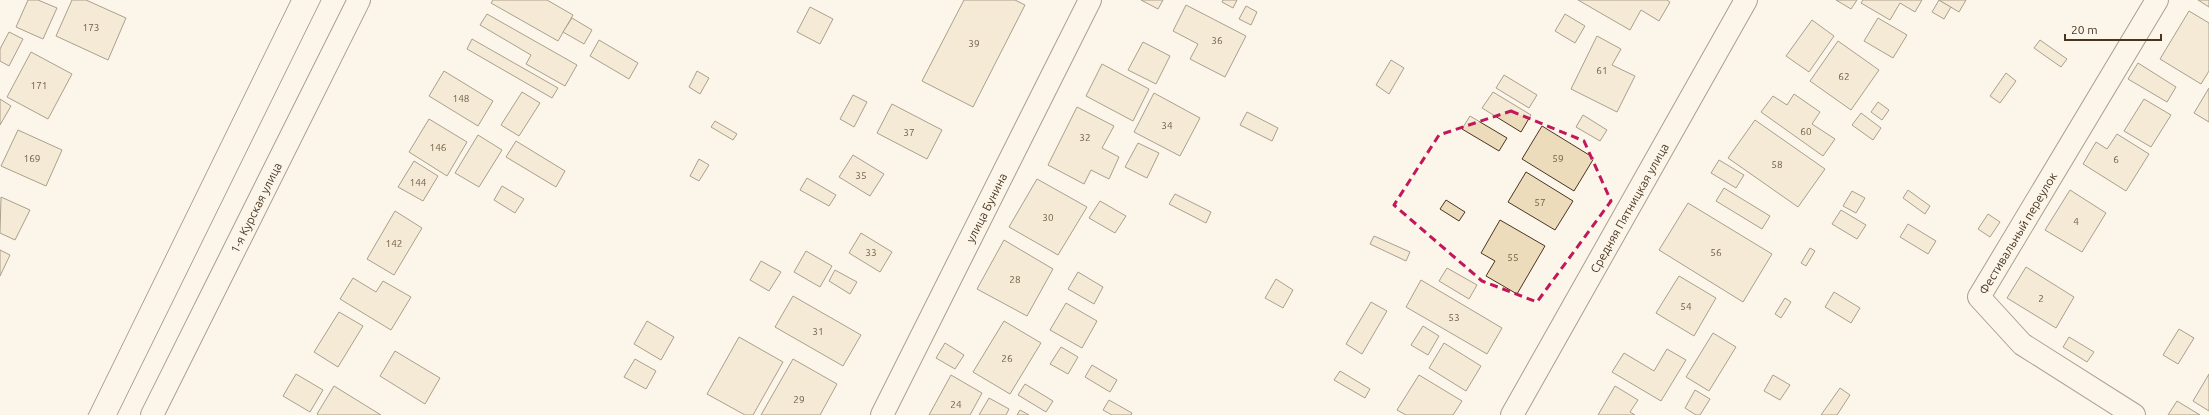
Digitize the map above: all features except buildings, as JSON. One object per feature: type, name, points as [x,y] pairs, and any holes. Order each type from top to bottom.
[{"type":"street","name":"1-я Курская улица","points":[[152,415],[359,0]]},
{"type":"street","name":"улица Бунина","points":[[882,415],[1090,0]]},
{"type":"street","name":"Средняя Пятницкая улица","points":[[1512,415],[1746,0]]},
{"type":"street","name":"Фестивальный переулок","points":[[2134,415],[2022,344],[1979,297],[2157,0]]},
{"type":"highlighted area","points":[[1511,111],[1584,141],[1611,201],[1537,302],[1482,281],[1394,205],[1439,135]]},
{"type":"tram line","points":[[88,415],[291,0]]},
{"type":"tram line","points":[[117,415],[321,0]]}]
